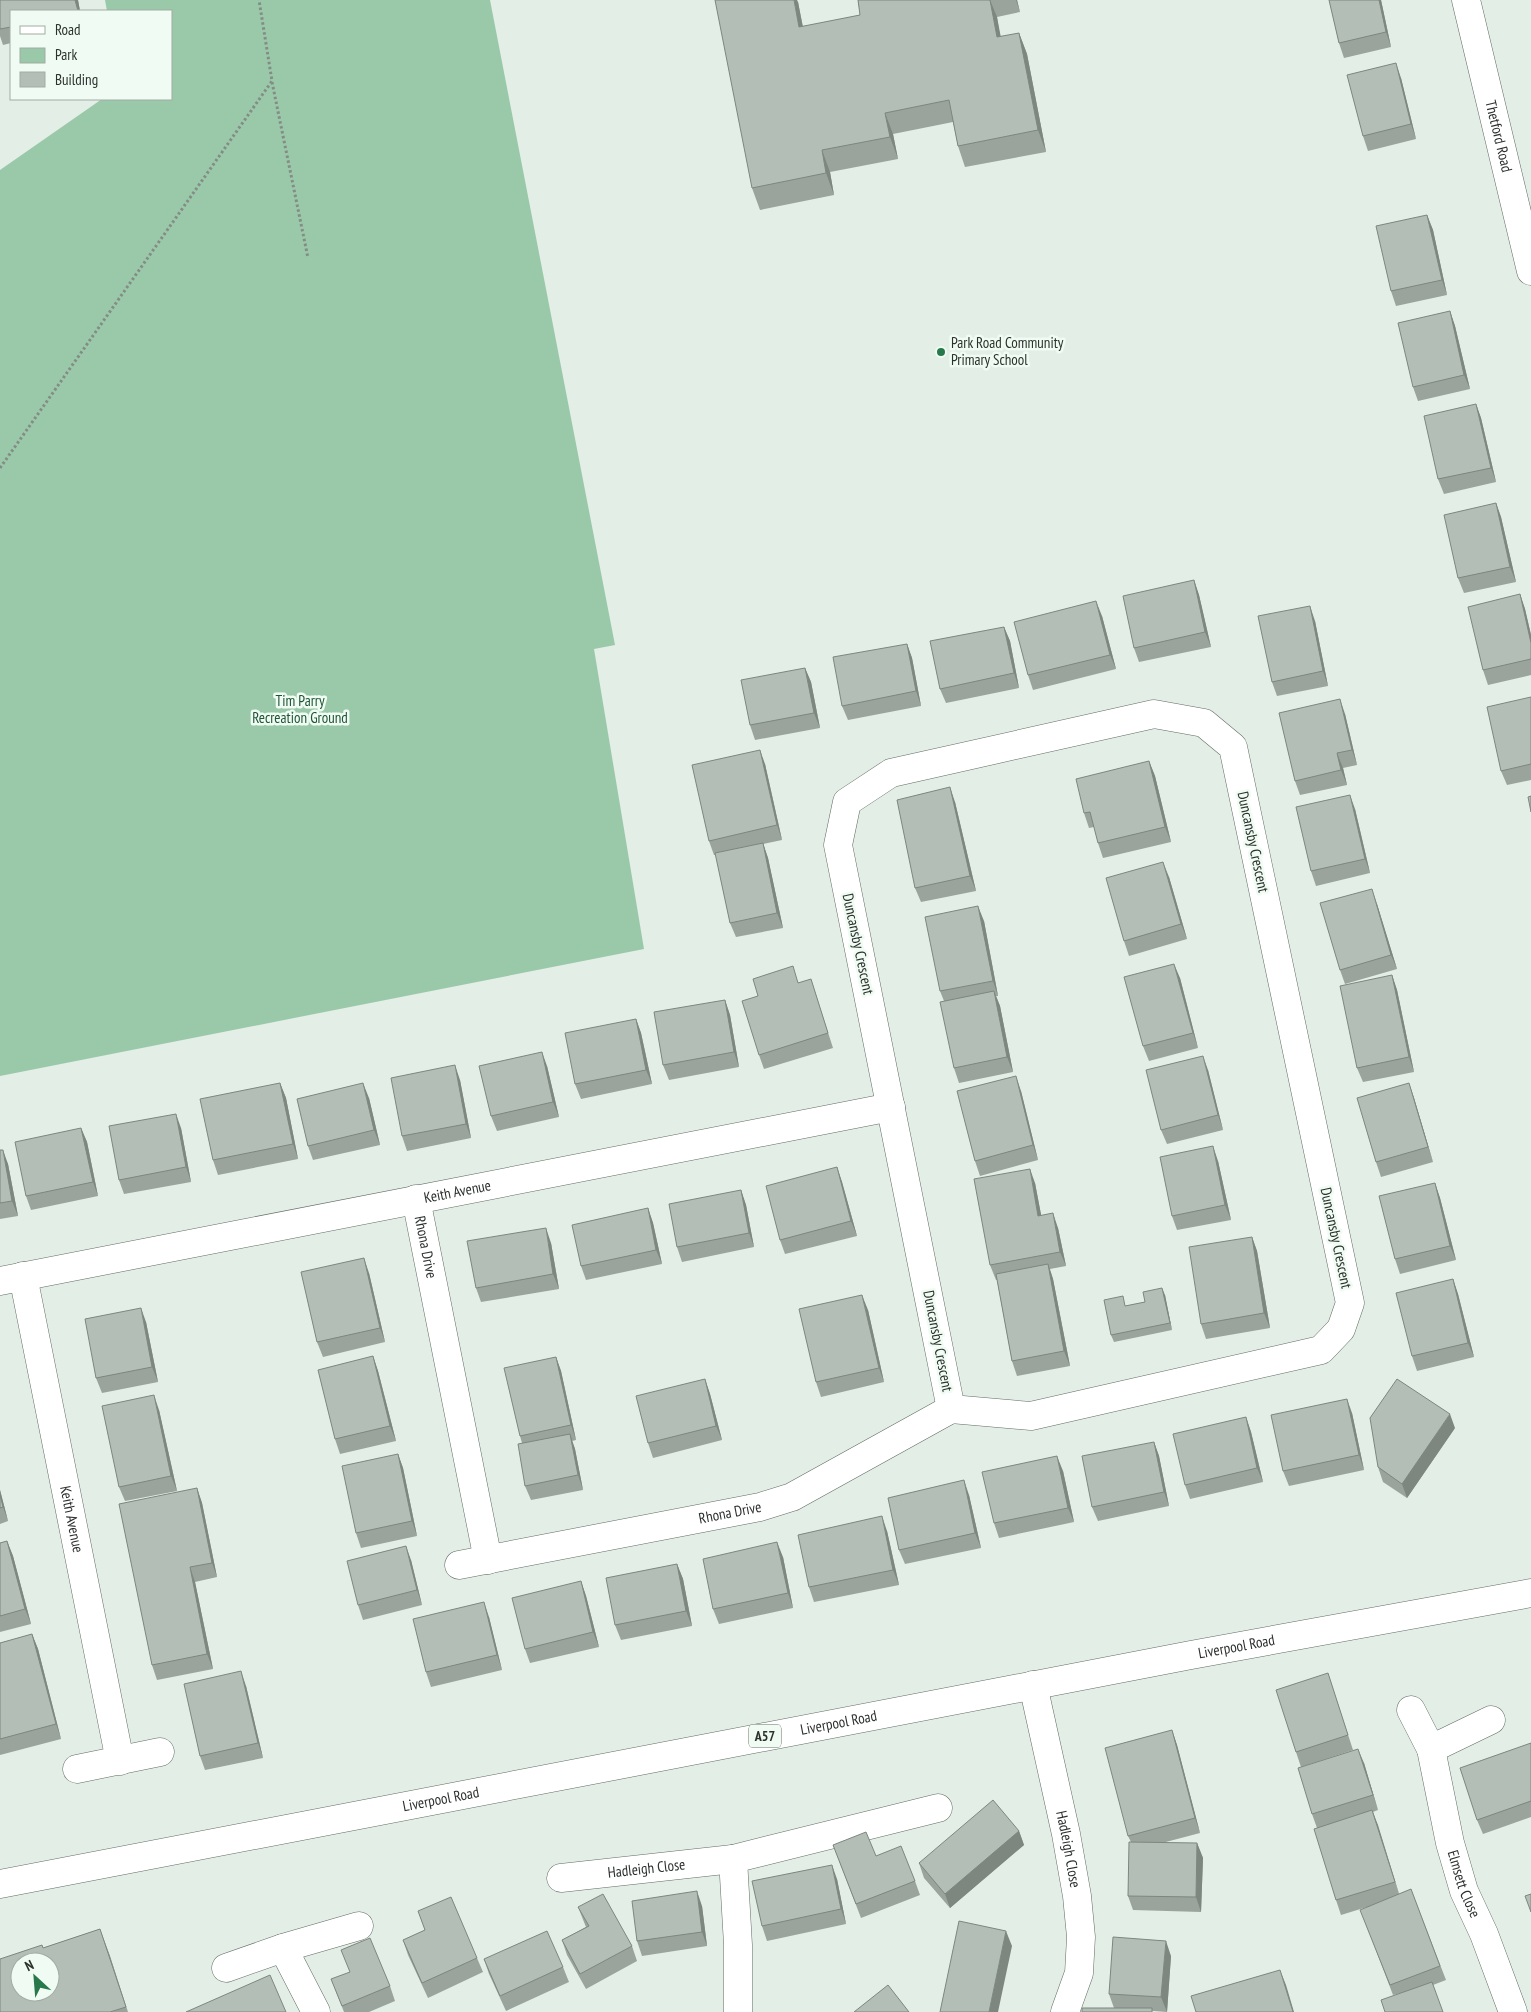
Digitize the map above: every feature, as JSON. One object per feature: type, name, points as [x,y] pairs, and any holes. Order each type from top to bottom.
[{"type":"main road","name":"Thetford Road","points":[[1466,0],[1531,271]]},
{"type":"main road","name":"Duncansby Crescent","points":[[1154,714],[1204,723],[1233,747],[1350,1303],[1342,1329],[1321,1350],[1031,1416],[951,1409],[838,845],[848,802],[891,773],[1154,714]]},
{"type":"main road","name":"Keith Avenue","points":[[120,1761],[12,1279],[891,1107]]},
{"type":"main road","name":"Rhona Drive","points":[[416,1199],[488,1560]]},
{"type":"main road","name":"Rhona Drive","points":[[459,1565],[760,1507],[792,1496],[951,1409]]},
{"type":"main road","name":"Liverpool Road","points":[[0,1884],[1033,1685],[1531,1593]]},
{"type":"main road","name":"Hadleigh Close","points":[[1033,1685],[1077,1896],[1081,1937],[1079,1973],[1065,2012]]},
{"type":"main road","name":"Elmsett Close","points":[[1411,1710],[1431,1749],[1450,1843],[1464,1891],[1484,1934],[1513,2012]]},
{"type":"main road","points":[[1431,1749],[1491,1720]]},
{"type":"main road","points":[[77,1769],[160,1752]]},
{"type":"main road","name":"Hadleigh Close","points":[[561,1878],[733,1859],[938,1808]]},
{"type":"main road","points":[[733,1859],[738,1945],[738,2012]]},
{"type":"main road","points":[[226,1968],[283,1948],[359,1926]]},
{"type":"main road","points":[[283,1948],[316,2012]]},
{"type":"path","points":[[259,0],[272,81],[308,258]]},
{"type":"path","points":[[0,468],[272,81]]},
{"type":"green space","name":"Tim Parry Recreation Ground","points":[[105,0],[490,0],[615,645],[594,649],[644,949],[0,1076],[0,170],[101,100],[172,100],[172,10],[107,10]]},
{"type":"building","points":[[0,0],[75,0],[78,10],[10,10],[10,27],[0,29]]},
{"type":"building","points":[[715,0],[794,0],[799,27],[860,15],[858,0],[990,0],[997,37],[1019,33],[1038,130],[958,146],[949,100],[885,113],[890,137],[822,150],[826,173],[752,188]]},
{"type":"building","points":[[1329,0],[1379,0],[1386,32],[1339,43]]},
{"type":"building","points":[[1396,63],[1411,124],[1363,136],[1347,75]]},
{"type":"building","points":[[1427,215],[1442,280],[1391,291],[1376,226]]},
{"type":"building","points":[[1450,311],[1464,375],[1413,387],[1398,323]]},
{"type":"building","points":[[1476,404],[1491,468],[1438,479],[1424,416]]},
{"type":"building","points":[[1496,503],[1510,567],[1458,578],[1444,515]]},
{"type":"building","points":[[1194,580],[1205,632],[1134,648],[1123,596]]},
{"type":"building","points":[[1520,594],[1531,643],[1531,659],[1483,670],[1468,607]]},
{"type":"building","points":[[1096,601],[1110,655],[1028,675],[1014,622]]},
{"type":"building","points":[[1310,606],[1323,671],[1272,682],[1258,616]]},
{"type":"building","points":[[1004,627],[1014,673],[940,689],[930,641]]},
{"type":"building","points":[[907,644],[916,691],[842,706],[833,657]]},
{"type":"building","points":[[805,668],[814,713],[750,725],[741,680]]},
{"type":"building","points":[[1531,697],[1531,764],[1501,771],[1487,707]]},
{"type":"building","points":[[1340,699],[1352,750],[1337,753],[1341,770],[1295,781],[1279,713]]},
{"type":"building","points":[[760,750],[777,825],[709,841],[692,765]]},
{"type":"building","points":[[1149,761],[1165,827],[1098,843],[1090,812],[1084,813],[1076,779]]},
{"type":"building","points":[[950,787],[970,876],[915,888],[897,800]]},
{"type":"building","points":[[1350,795],[1365,859],[1311,871],[1296,807]]},
{"type":"building","points":[[1531,796],[1531,812],[1528,797]]},
{"type":"building","points":[[763,843],[777,913],[730,923],[715,853]]},
{"type":"building","points":[[1163,862],[1181,924],[1124,941],[1106,878]]},
{"type":"building","points":[[1372,889],[1391,955],[1340,970],[1320,903]]},
{"type":"building","points":[[978,906],[993,981],[940,991],[925,917]]},
{"type":"building","points":[[1174,964],[1193,1033],[1143,1046],[1124,977]]},
{"type":"building","points":[[793,966],[798,983],[811,979],[828,1033],[759,1055],[742,1001],[758,996],[753,979]]},
{"type":"building","points":[[1392,975],[1409,1057],[1357,1068],[1340,986]]},
{"type":"building","points":[[994,991],[1007,1057],[954,1068],[940,1002]]},
{"type":"building","points":[[725,1000],[734,1052],[663,1065],[654,1012]]},
{"type":"building","points":[[636,1019],[646,1070],[575,1084],[565,1033]]},
{"type":"building","points":[[542,1052],[553,1102],[491,1116],[479,1066]]},
{"type":"building","points":[[1203,1056],[1218,1115],[1161,1130],[1146,1070]]},
{"type":"building","points":[[455,1065],[466,1124],[402,1136],[391,1078]]},
{"type":"building","points":[[1016,1076],[1033,1145],[975,1161],[957,1091]]},
{"type":"building","points":[[280,1083],[293,1144],[213,1160],[200,1099]]},
{"type":"building","points":[[363,1083],[374,1130],[308,1146],[297,1099]]},
{"type":"building","points":[[1409,1083],[1428,1147],[1376,1162],[1357,1098]]},
{"type":"building","points":[[176,1114],[186,1167],[119,1180],[109,1126]]},
{"type":"building","points":[[81,1128],[93,1182],[26,1196],[15,1142]]},
{"type":"building","points":[[1213,1146],[1225,1205],[1172,1216],[1160,1157]]},
{"type":"building","points":[[0,1150],[3,1150],[12,1201],[0,1203]]},
{"type":"building","points":[[837,1167],[851,1221],[780,1240],[766,1186]]},
{"type":"building","points":[[1030,1169],[1038,1216],[1053,1213],[1060,1252],[990,1265],[974,1179]]},
{"type":"building","points":[[1435,1183],[1450,1246],[1395,1259],[1379,1196]]},
{"type":"building","points":[[741,1190],[749,1233],[677,1247],[669,1204]]},
{"type":"building","points":[[648,1208],[656,1250],[581,1266],[572,1225]]},
{"type":"building","points":[[546,1228],[553,1274],[476,1288],[467,1241]]},
{"type":"building","points":[[1252,1237],[1264,1313],[1201,1324],[1189,1247]]},
{"type":"building","points":[[364,1258],[380,1328],[317,1342],[301,1272]]},
{"type":"building","points":[[1048,1264],[1064,1351],[1012,1361],[996,1274]]},
{"type":"building","points":[[1453,1279],[1468,1343],[1412,1356],[1396,1293]]},
{"type":"building","points":[[1162,1288],[1170,1323],[1111,1335],[1104,1300],[1123,1296],[1125,1306],[1145,1302],[1143,1292]]},
{"type":"building","points":[[862,1295],[879,1368],[816,1382],[799,1309]]},
{"type":"building","points":[[141,1308],[152,1367],[96,1378],[85,1319]]},
{"type":"building","points":[[373,1356],[390,1426],[335,1439],[318,1370]]},
{"type":"building","points":[[556,1357],[571,1425],[520,1436],[504,1368]]},
{"type":"building","points":[[705,1379],[716,1426],[648,1443],[636,1396]]},
{"type":"building","points":[[1397,1379],[1450,1414],[1402,1484],[1378,1467],[1370,1418]]},
{"type":"building","points":[[154,1395],[171,1476],[119,1487],[102,1406]]},
{"type":"building","points":[[1347,1399],[1359,1455],[1283,1471],[1271,1415]]},
{"type":"building","points":[[1246,1417],[1257,1468],[1185,1485],[1173,1434]]},
{"type":"building","points":[[570,1434],[578,1475],[525,1486],[518,1444]]},
{"type":"building","points":[[1154,1442],[1164,1492],[1092,1507],[1082,1456]]},
{"type":"building","points":[[398,1454],[412,1521],[356,1533],[342,1466]]},
{"type":"building","points":[[1057,1456],[1068,1508],[994,1523],[982,1472]]},
{"type":"building","points":[[964,1480],[975,1533],[899,1550],[888,1498]]},
{"type":"building","points":[[197,1488],[212,1563],[190,1567],[207,1654],[152,1665],[119,1504]]},
{"type":"building","points":[[0,1495],[3,1507],[0,1508]]},
{"type":"building","points":[[882,1516],[893,1570],[809,1587],[798,1535]]},
{"type":"building","points":[[7,1541],[25,1609],[0,1616],[0,1543]]},
{"type":"building","points":[[777,1542],[788,1593],[713,1609],[703,1559]]},
{"type":"building","points":[[406,1546],[417,1590],[358,1605],[347,1561]]},
{"type":"building","points":[[677,1564],[686,1611],[615,1625],[606,1578]]},
{"type":"building","points":[[581,1581],[593,1632],[525,1649],[512,1598]]},
{"type":"building","points":[[484,1602],[497,1655],[426,1672],[413,1619]]},
{"type":"building","points":[[32,1634],[56,1724],[0,1739],[0,1643]]},
{"type":"building","points":[[241,1671],[258,1743],[200,1756],[184,1684]]},
{"type":"building","points":[[1328,1673],[1348,1735],[1296,1752],[1276,1690]]},
{"type":"building","points":[[1172,1730],[1195,1818],[1128,1836],[1105,1748]]},
{"type":"building","points":[[1531,1743],[1531,1801],[1477,1820],[1460,1768]]},
{"type":"building","points":[[1358,1749],[1373,1795],[1312,1814],[1298,1768]]},
{"type":"building","points":[[993,1800],[1019,1831],[945,1894],[919,1863]]},
{"type":"building","points":[[1372,1810],[1395,1882],[1336,1900],[1314,1829]]},
{"type":"building","points":[[866,1832],[876,1856],[901,1846],[915,1881],[856,1904],[833,1845]]},
{"type":"building","points":[[1129,1842],[1197,1843],[1196,1897],[1128,1896]]},
{"type":"building","points":[[832,1865],[841,1909],[762,1926],[752,1881]]},
{"type":"building","points":[[1411,1889],[1440,1966],[1390,1985],[1360,1910]]},
{"type":"building","points":[[697,1891],[702,1932],[637,1941],[632,1901]]},
{"type":"building","points":[[603,1894],[632,1946],[580,1974],[562,1940],[589,1926],[578,1907]]},
{"type":"building","points":[[1531,1894],[1531,1912],[1525,1896]]},
{"type":"building","points":[[451,1897],[477,1958],[422,1983],[403,1940],[425,1930],[418,1911]]},
{"type":"building","points":[[959,1921],[1006,1931],[989,2012],[940,2012]]},
{"type":"building","points":[[100,1929],[126,2007],[110,2012],[0,2012],[0,1959],[10,1956],[10,2002],[60,2002],[60,1952],[21,1952],[42,1945],[43,1948]]},
{"type":"building","points":[[547,1931],[563,1967],[500,1996],[484,1959]]},
{"type":"building","points":[[1113,1937],[1166,1941],[1161,1997],[1109,1994]]},
{"type":"building","points":[[370,1938],[390,1986],[342,2006],[331,1979],[350,1972],[341,1950]]},
{"type":"building","points":[[1280,1970],[1293,2012],[1196,2012],[1191,1996]]},
{"type":"building","points":[[270,1975],[286,2012],[186,2012]]},
{"type":"building","points":[[1432,1982],[1443,2012],[1385,2012],[1381,2000]]},
{"type":"building","points":[[888,1985],[909,2012],[854,2012]]},
{"type":"building","points":[[1082,2008],[1152,2008],[1152,2012],[1082,2012]]},
{"type":"place","name":"Park Road Community Primary School","points":[[941,352]]}]
